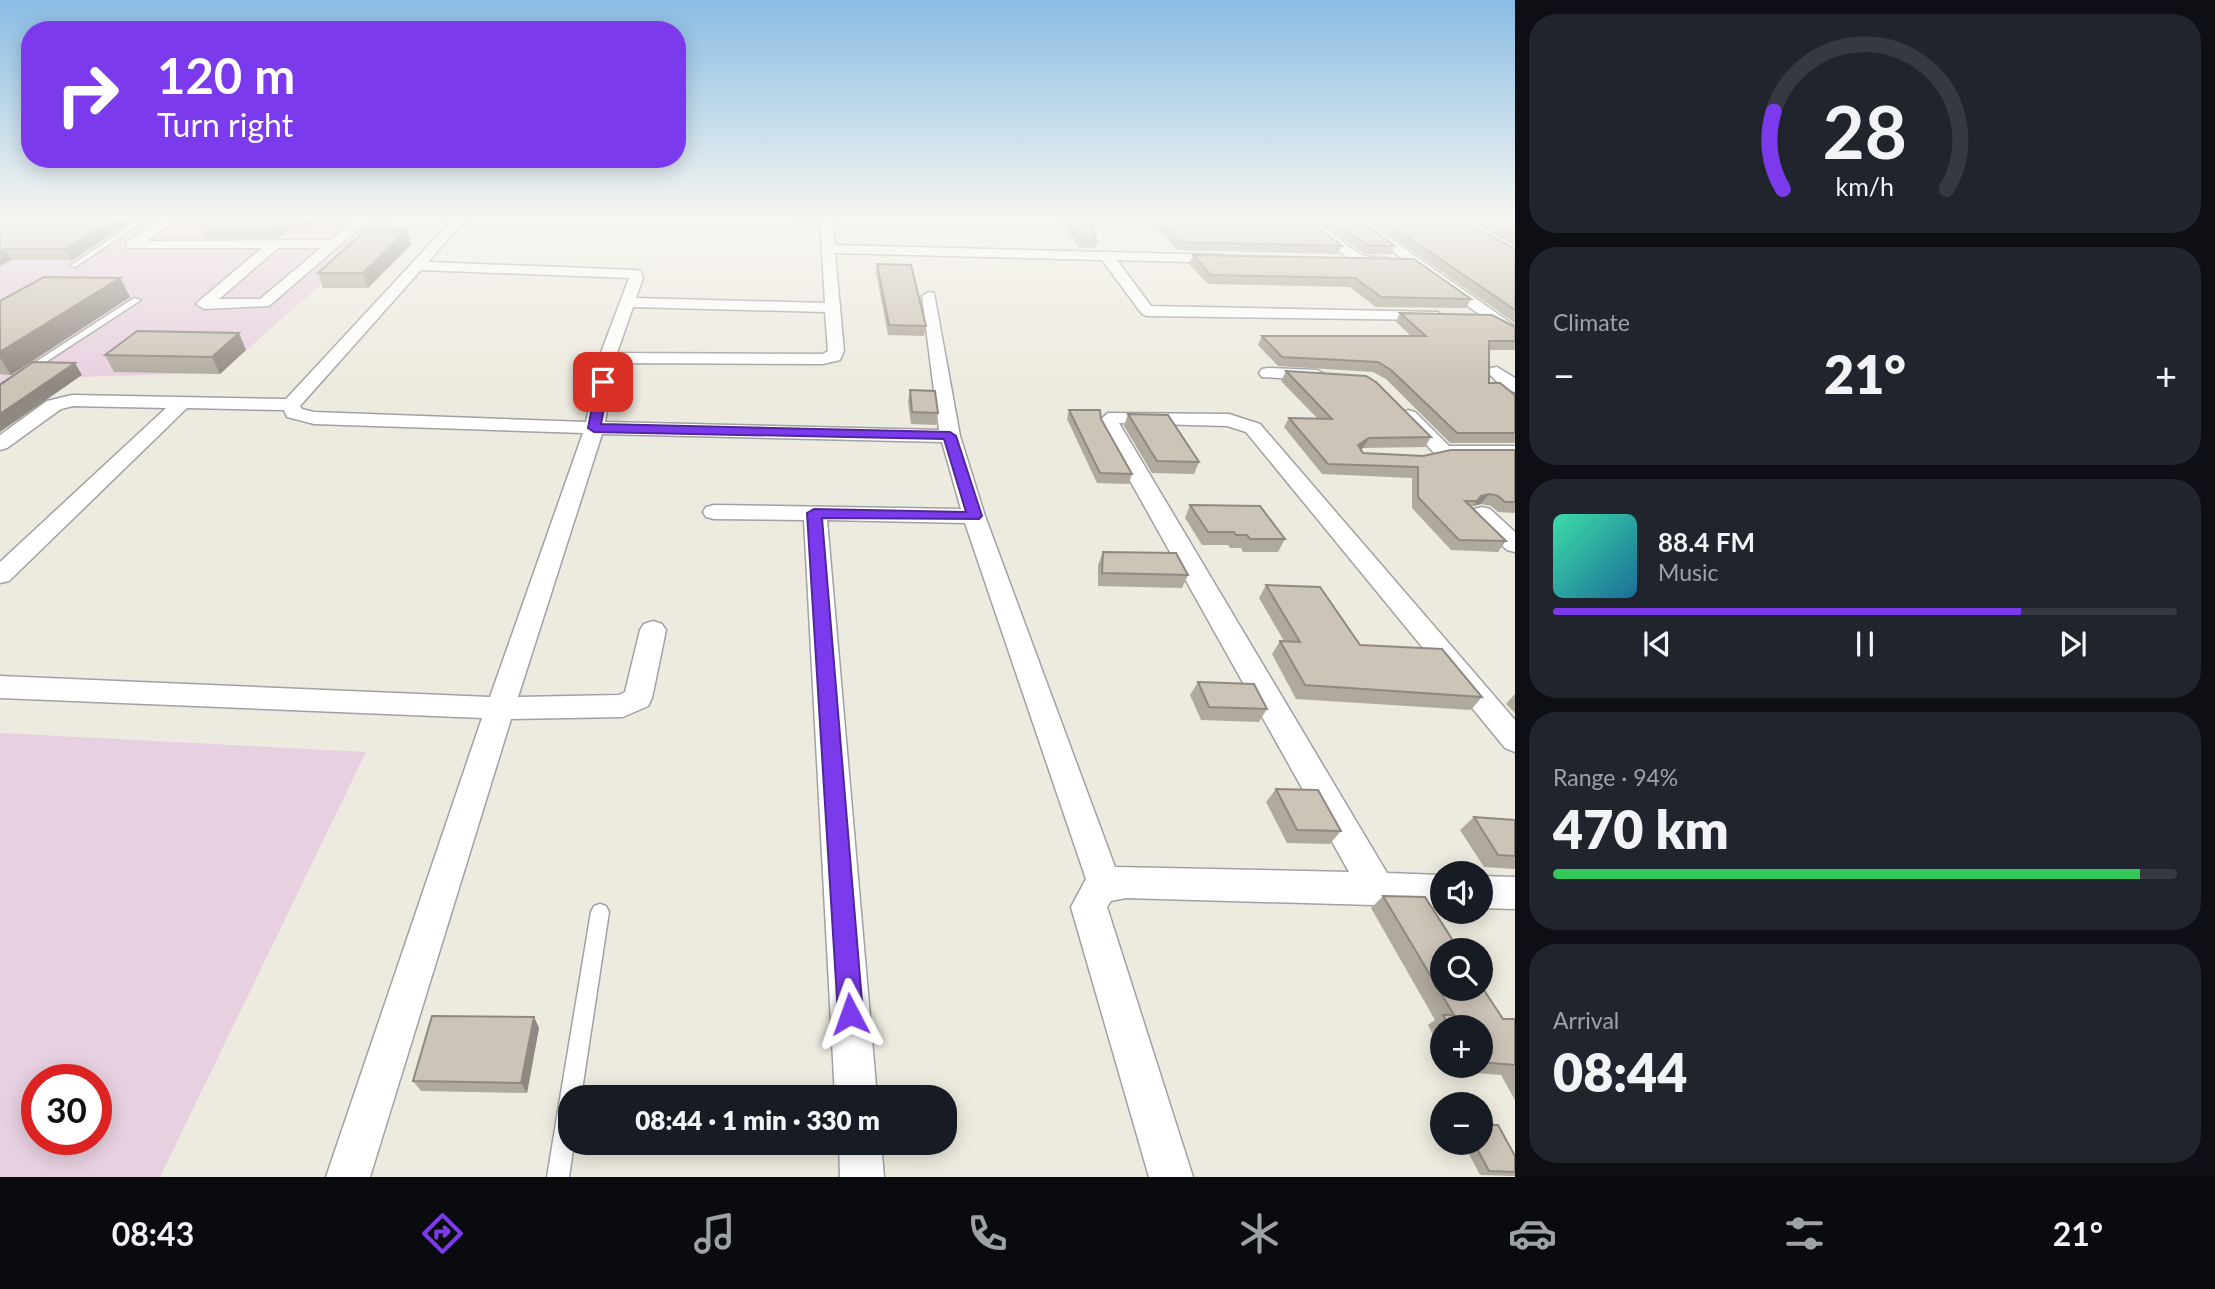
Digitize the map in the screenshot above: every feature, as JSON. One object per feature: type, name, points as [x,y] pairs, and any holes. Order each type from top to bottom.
[{"type":"street","points":[[241,273],[204,304],[264,303],[300,273]]},
{"type":"street","points":[[0,444],[54,405],[64,401],[184,401],[291,405],[412,273]]},
{"type":"street","points":[[348,1177],[594,428],[607,358],[636,278],[636,274],[631,273]]},
{"type":"street","points":[[607,358],[823,359],[834,356],[836,351],[830,273]]},
{"type":"street","points":[[1119,273],[1147,311],[1490,316]]},
{"type":"street","points":[[1429,273],[1515,333]]},
{"type":"street","points":[[929,296],[950,436],[974,516],[1104,883]]},
{"type":"street","points":[[628,302],[834,308]]},
{"type":"street","points":[[1497,372],[1515,387]]},
{"type":"street","points":[[1268,373],[1334,376]]},
{"type":"street","points":[[0,575],[184,401]]},
{"type":"street","points":[[1397,404],[1444,452]]},
{"type":"street","points":[[291,405],[294,413],[314,418],[950,436]]},
{"type":"street","points":[[1377,889],[1110,427],[1109,420],[1115,417],[1229,420],[1253,428],[1515,740]]},
{"type":"street","points":[[1418,458],[1444,452],[1515,452]]},
{"type":"street","points":[[714,512],[974,516]]},
{"type":"street","points":[[814,513],[855,1085]]},
{"type":"street","points":[[1482,514],[1515,545]]},
{"type":"street","points":[[0,687],[500,708],[623,706],[638,698],[653,630]]},
{"type":"street","points":[[1171,1177],[1089,907],[1095,890],[1104,883],[1430,891]]},
{"type":"street","points":[[1493,892],[1515,893]]},
{"type":"street","points":[[861,1155],[862,1177]]},
{"type":"lane","points":[[0,389],[137,300]]},
{"type":"lane","points":[[573,1085],[600,912]]},
{"type":"lane","points":[[558,1177],[562,1155]]},
{"type":"shaded area","points":[[0,273],[334,273],[220,373],[74,377],[0,426]]},
{"type":"shaded area","points":[[0,733],[366,752],[160,1177],[0,1177]]},
{"type":"building","points":[[879,273],[913,273],[926,326],[889,325]]},
{"type":"building","points":[[1209,273],[1434,273],[1471,299],[1381,297],[1355,278]]},
{"type":"building","points":[[1461,273],[1515,273],[1515,310]]},
{"type":"building","points":[[44,277],[120,278],[0,352],[0,301]]},
{"type":"building","points":[[1400,313],[1492,315],[1515,327],[1515,341],[1489,341],[1489,383],[1500,383],[1515,395],[1515,433],[1457,433],[1391,370],[1378,362],[1282,357],[1262,336],[1426,336]]},
{"type":"building","points":[[137,331],[239,333],[212,357],[105,355]]},
{"type":"building","points":[[33,362],[75,363],[0,414],[0,385]]},
{"type":"building","points":[[1286,371],[1366,376],[1376,382],[1431,437],[1369,438],[1358,445],[1363,453],[1423,456],[1451,450],[1515,450],[1515,502],[1505,502],[1498,496],[1489,494],[1481,496],[1477,501],[1465,501],[1506,541],[1459,540],[1418,497],[1418,467],[1328,464],[1289,418],[1332,419]]},
{"type":"building","points":[[910,390],[935,391],[938,413],[912,412]]},
{"type":"building","points":[[1069,410],[1100,410],[1101,419],[1132,474],[1100,473]]},
{"type":"building","points":[[1128,414],[1168,415],[1199,462],[1157,461]]},
{"type":"building","points":[[1190,505],[1260,506],[1285,539],[1250,539],[1247,535],[1236,535],[1234,532],[1208,532]]},
{"type":"building","points":[[1103,552],[1176,553],[1188,575],[1102,573]]},
{"type":"building","points":[[1266,585],[1320,587],[1360,645],[1442,649],[1482,697],[1305,685],[1280,641],[1300,642]]},
{"type":"building","points":[[1198,682],[1254,684],[1267,709],[1209,707]]},
{"type":"building","points":[[1276,789],[1318,790],[1341,831],[1297,830]]},
{"type":"building","points":[[1474,817],[1515,820],[1515,856],[1498,855]]},
{"type":"building","points":[[1383,896],[1425,897],[1430,905],[1430,924],[1442,924],[1451,938],[1430,938],[1430,975]]},
{"type":"building","points":[[1446,1001],[1491,1001],[1503,1019],[1515,1019],[1515,1065],[1493,1063],[1493,1015],[1454,1015]]},
{"type":"building","points":[[432,1016],[534,1017],[521,1083],[413,1081]]},
{"type":"building","points":[[1493,1125],[1498,1125],[1515,1156],[1515,1172],[1489,1171],[1480,1155],[1493,1155]]},
{"type":"route","points":[[603,382],[594,428],[950,436],[974,516],[814,513],[850,1014]]}]
